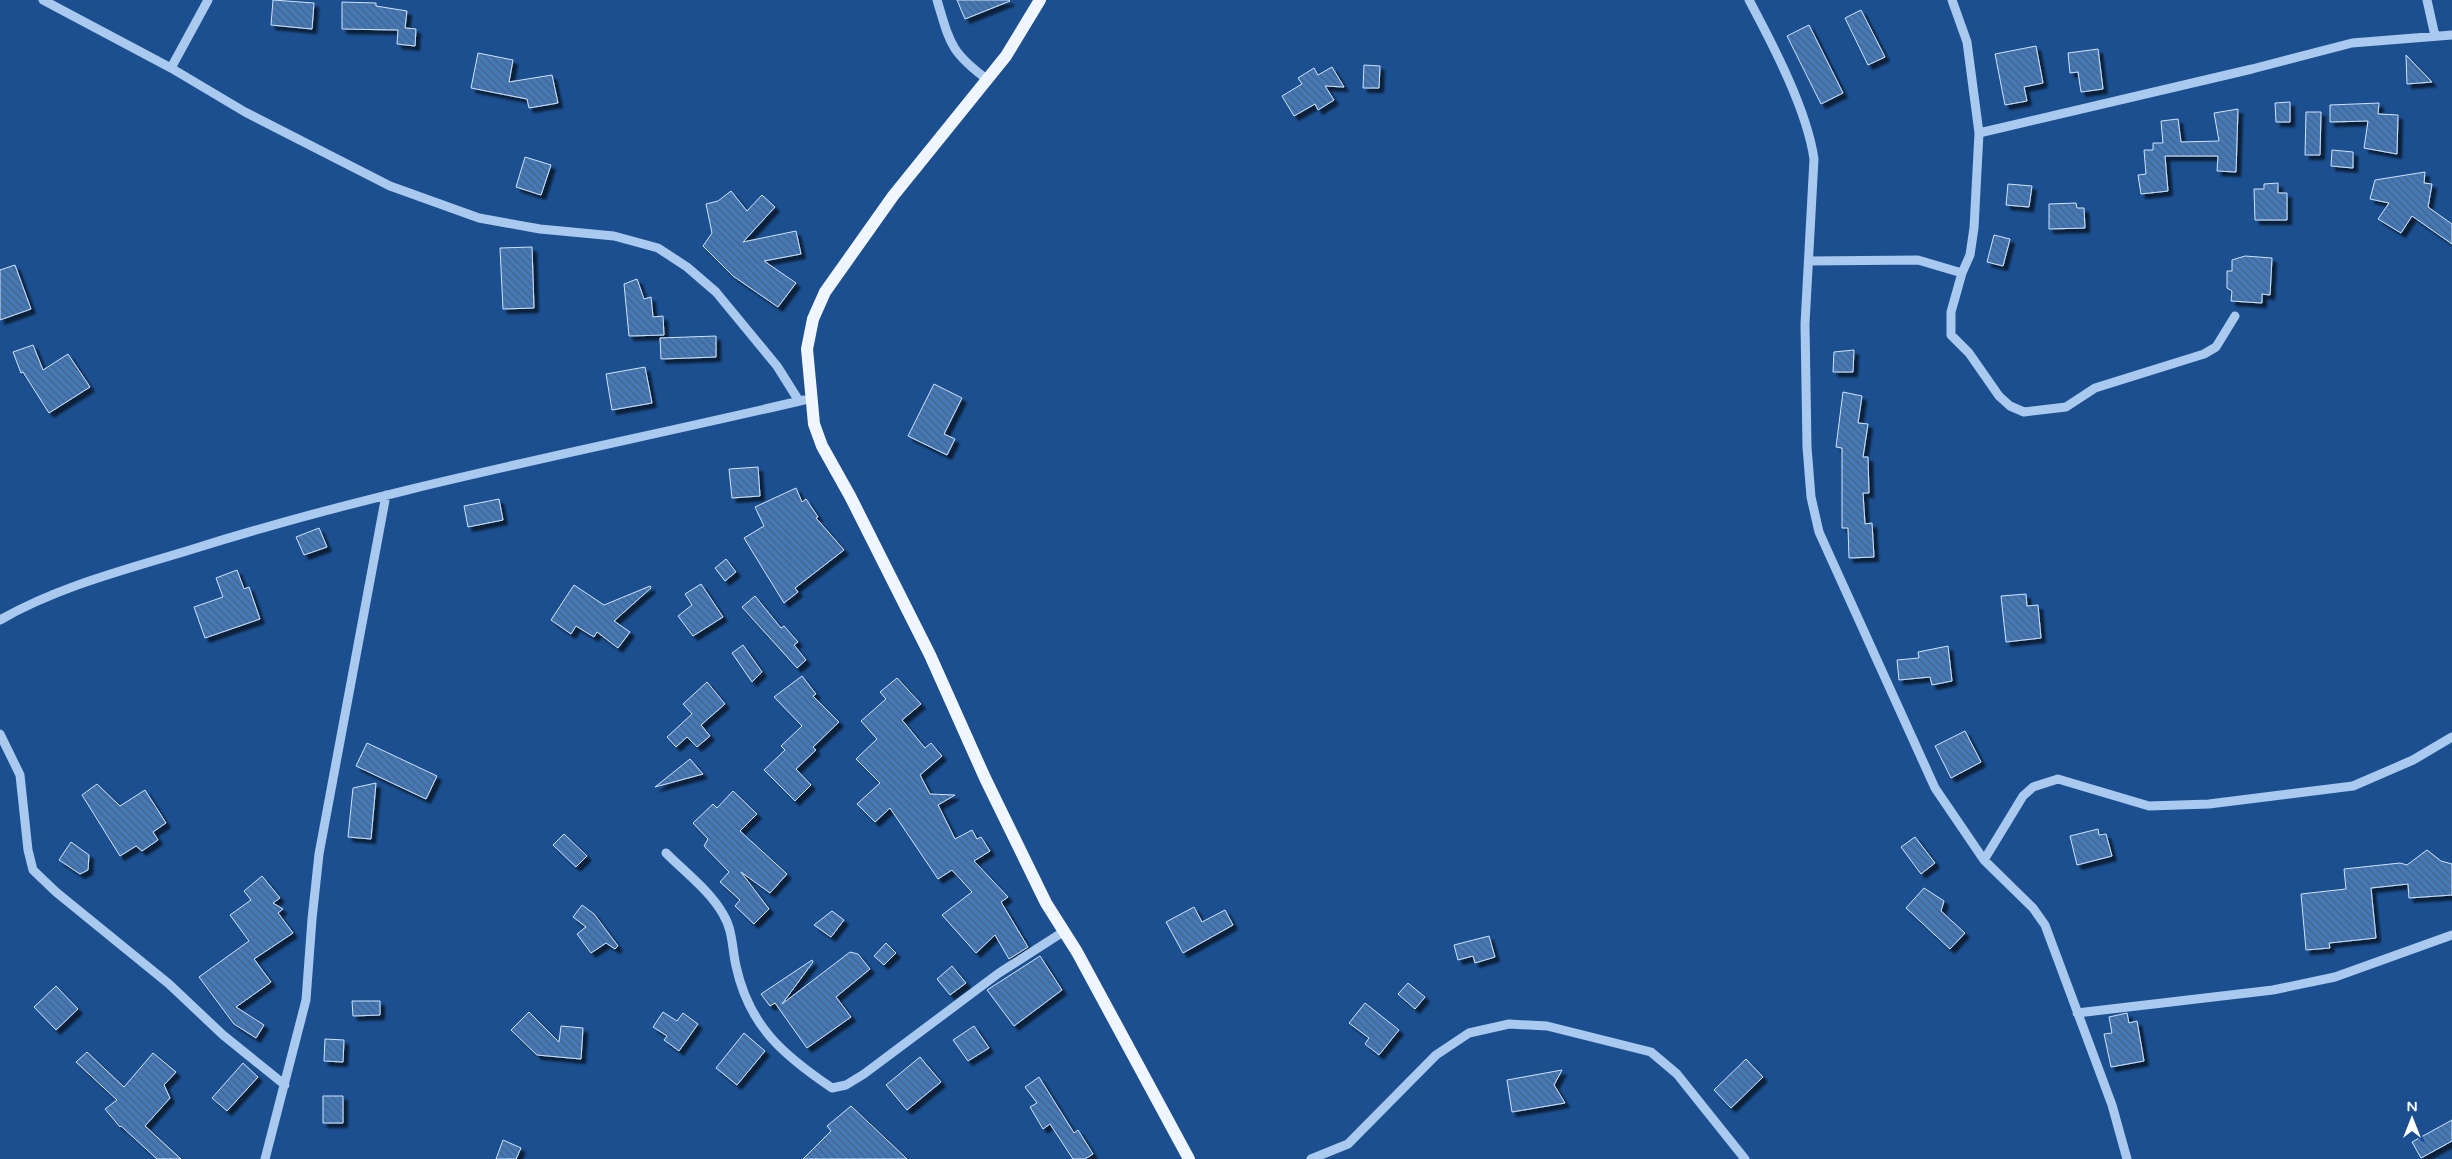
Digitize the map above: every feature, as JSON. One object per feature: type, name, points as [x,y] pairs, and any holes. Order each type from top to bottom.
[{"type":"main road","points":[[1040,0],[1006,56],[893,196],[824,292],[813,319],[806,349],[814,424],[822,446],[850,496],[926,646],[985,778],[1046,903],[1077,952],[1189,1159]]},
{"type":"street","points":[[43,0],[171,68],[245,112],[390,186],[479,218],[540,229],[614,236],[658,248],[687,267],[716,292],[777,366],[799,401]]},
{"type":"street","points":[[171,68],[208,0]]},
{"type":"street","points":[[937,0],[951,44],[966,64],[988,80]]},
{"type":"street","points":[[1749,0],[1799,105],[1812,141],[1814,159],[1805,324],[1807,448],[1811,497],[1820,532],[1935,788],[1984,860],[2034,908],[2045,926],[2076,1013],[2112,1104],[2127,1159]]},
{"type":"street","points":[[1952,0],[1967,42],[1979,133],[1974,228],[1970,255],[1962,273],[1951,312],[1951,335],[1969,353],[1999,396],[2010,406],[2024,412],[2066,406],[2095,388],[2204,354],[2216,347],[2235,316]]},
{"type":"street","points":[[2427,0],[2435,36]]},
{"type":"street","points":[[1979,133],[2252,69],[2352,43],[2452,35]]},
{"type":"street","points":[[1809,261],[1918,260],[1962,273]]},
{"type":"street","points":[[0,620],[63,591],[243,533],[386,494],[812,398]]},
{"type":"street","points":[[265,1159],[306,1000],[319,854],[386,494]]},
{"type":"street","points":[[0,734],[20,775],[28,850],[33,870],[56,892],[169,984],[223,1035],[285,1084]]},
{"type":"street","points":[[1984,860],[2023,796],[2034,787],[2058,779],[2149,806],[2209,804],[2353,786],[2413,760],[2452,737]]},
{"type":"street","points":[[666,853],[706,893],[724,915],[732,938],[736,967],[750,1006],[768,1036],[796,1064],[832,1088],[846,1085],[864,1074],[999,973],[1063,932]]},
{"type":"street","points":[[2076,1013],[2282,988],[2335,977],[2452,935]]},
{"type":"street","points":[[1311,1159],[1348,1144],[1436,1055],[1469,1033],[1509,1024],[1547,1026],[1651,1052],[1677,1074],[1745,1159]]},
{"type":"building","points":[[273,0],[314,3],[312,29],[271,25]]},
{"type":"building","points":[[957,0],[1009,0],[1010,1],[965,19]]},
{"type":"building","points":[[342,2],[376,3],[376,6],[407,11],[405,28],[416,29],[415,46],[397,44],[398,30],[342,29]]},
{"type":"building","points":[[1861,10],[1885,57],[1868,65],[1845,18]]},
{"type":"building","points":[[1809,25],[1843,93],[1821,104],[1787,36]]},
{"type":"building","points":[[2036,46],[2043,83],[2024,87],[2027,101],[2005,105],[1995,54]]},
{"type":"building","points":[[2098,49],[2103,89],[2081,92],[2078,72],[2070,73],[2068,53]]},
{"type":"building","points":[[478,53],[513,60],[509,82],[552,75],[558,103],[529,108],[527,99],[471,88]]},
{"type":"building","points":[[2406,55],[2432,82],[2407,84]]},
{"type":"building","points":[[1364,65],[1380,66],[1379,88],[1363,88]]},
{"type":"building","points":[[1332,67],[1344,87],[1325,86],[1334,100],[1318,110],[1315,104],[1294,116],[1282,96],[1302,84],[1298,78],[1314,68],[1318,75]]},
{"type":"building","points":[[2290,102],[2290,122],[2276,122],[2275,103]]},
{"type":"building","points":[[2379,103],[2378,114],[2398,115],[2397,154],[2364,148],[2368,121],[2330,122],[2330,105]]},
{"type":"building","points":[[2238,109],[2236,172],[2217,171],[2218,156],[2165,156],[2168,191],[2141,194],[2138,175],[2146,174],[2144,150],[2153,150],[2153,143],[2163,143],[2161,121],[2178,119],[2181,142],[2219,141],[2214,113]]},
{"type":"building","points":[[2306,112],[2321,112],[2320,155],[2305,155]]},
{"type":"building","points":[[2332,150],[2353,152],[2353,168],[2331,166]]},
{"type":"building","points":[[525,157],[551,165],[541,195],[516,187]]},
{"type":"building","points":[[2425,172],[2424,183],[2432,184],[2428,207],[2452,224],[2452,244],[2412,216],[2401,233],[2378,219],[2389,203],[2370,199],[2375,180]]},
{"type":"building","points":[[2278,183],[2278,193],[2287,193],[2287,220],[2255,220],[2254,189],[2264,189],[2264,184]]},
{"type":"building","points":[[2008,184],[2032,186],[2029,207],[2006,205]]},
{"type":"building","points":[[731,191],[747,211],[762,195],[775,207],[743,242],[796,231],[801,254],[764,261],[796,283],[778,307],[733,276],[703,246],[712,233],[706,204],[718,201]]},
{"type":"building","points":[[2076,203],[2077,208],[2084,208],[2085,228],[2049,229],[2049,204]]},
{"type":"building","points":[[1994,235],[2010,239],[2003,266],[1987,262]]},
{"type":"building","points":[[532,247],[534,308],[503,309],[500,248]]},
{"type":"building","points":[[2245,256],[2272,258],[2270,295],[2262,294],[2262,303],[2231,301],[2232,291],[2227,288],[2227,271],[2232,271],[2232,260]]},
{"type":"building","points":[[15,265],[31,309],[0,320],[0,270]]},
{"type":"building","points":[[637,279],[644,299],[651,297],[653,317],[663,316],[664,335],[629,336],[624,284]]},
{"type":"building","points":[[716,336],[716,357],[661,359],[660,338]]},
{"type":"building","points":[[33,345],[43,370],[68,354],[90,387],[49,413],[23,372],[21,373],[13,352]]},
{"type":"building","points":[[1854,350],[1853,372],[1833,372],[1834,352]]},
{"type":"building","points":[[645,367],[652,403],[612,410],[606,374]]},
{"type":"building","points":[[934,384],[962,398],[944,434],[955,439],[947,455],[908,436]]},
{"type":"building","points":[[1843,392],[1862,396],[1858,423],[1868,424],[1863,457],[1868,457],[1869,493],[1863,493],[1865,524],[1872,523],[1874,557],[1849,558],[1848,528],[1842,528],[1842,448],[1836,447]]},
{"type":"building","points":[[758,467],[760,496],[732,498],[729,469]]},
{"type":"building","points":[[796,488],[802,502],[806,499],[818,517],[816,518],[844,550],[795,588],[798,592],[784,603],[744,538],[764,526],[755,507]]},
{"type":"building","points":[[499,499],[503,520],[468,527],[464,506]]},
{"type":"building","points":[[319,528],[327,547],[304,555],[296,537]]},
{"type":"building","points":[[726,559],[736,572],[725,581],[715,568]]},
{"type":"building","points":[[237,570],[244,589],[249,587],[260,619],[205,638],[194,607],[223,597],[216,578]]},
{"type":"building","points":[[701,584],[723,617],[693,636],[678,616],[692,605],[685,594]]},
{"type":"building","points":[[574,585],[604,605],[650,586],[651,588],[614,621],[630,632],[618,648],[597,632],[594,637],[576,626],[571,634],[551,620]]},
{"type":"building","points":[[2026,594],[2027,606],[2038,605],[2041,638],[2006,642],[2001,596]]},
{"type":"building","points":[[755,596],[781,628],[784,626],[798,642],[794,645],[806,660],[797,668],[742,607]]},
{"type":"building","points":[[743,645],[762,672],[752,682],[732,653]]},
{"type":"building","points":[[1948,646],[1952,681],[1932,685],[1930,677],[1899,680],[1897,660],[1919,658],[1918,652]]},
{"type":"building","points":[[802,676],[816,694],[813,696],[839,722],[813,747],[816,750],[796,769],[811,785],[795,801],[764,770],[785,750],[781,746],[802,726],[774,697]]},
{"type":"building","points":[[897,678],[921,704],[902,720],[925,748],[931,743],[942,756],[920,775],[930,794],[955,795],[938,805],[955,839],[972,830],[977,839],[981,837],[990,851],[974,861],[1008,897],[1001,902],[1028,947],[1009,959],[995,935],[976,953],[942,915],[972,892],[952,870],[938,879],[890,808],[875,822],[857,804],[880,783],[856,759],[877,739],[861,721],[886,699],[880,692]]},
{"type":"building","points":[[707,682],[725,704],[701,725],[710,736],[697,747],[687,737],[676,747],[667,737],[692,714],[683,704]]},
{"type":"building","points":[[1965,731],[1981,762],[1951,778],[1935,746]]},
{"type":"building","points":[[367,743],[437,776],[426,799],[356,766]]},
{"type":"building","points":[[690,759],[703,774],[655,787]]},
{"type":"building","points":[[376,783],[371,839],[348,837],[353,788]]},
{"type":"building","points":[[97,784],[120,806],[145,790],[166,823],[153,832],[158,840],[142,851],[136,846],[120,856],[82,795]]},
{"type":"building","points":[[733,791],[757,814],[740,831],[787,874],[770,893],[741,872],[769,909],[754,924],[735,906],[740,900],[720,882],[729,872],[704,846],[708,839],[693,823],[713,804],[717,808]]},
{"type":"building","points":[[2098,829],[2099,835],[2106,834],[2112,856],[2077,865],[2070,836]]},
{"type":"building","points":[[564,834],[587,856],[576,867],[553,845]]},
{"type":"building","points":[[1915,837],[1935,863],[1921,874],[1901,847]]},
{"type":"building","points":[[71,842],[89,855],[88,870],[80,874],[59,860]]},
{"type":"building","points":[[2427,850],[2441,861],[2452,864],[2452,895],[2409,898],[2408,884],[2371,888],[2376,938],[2329,943],[2330,948],[2306,950],[2301,894],[2346,889],[2344,869],[2400,863],[2407,865]]},
{"type":"building","points":[[262,876],[280,898],[273,903],[283,909],[278,913],[293,933],[254,959],[271,982],[236,1007],[264,1025],[256,1038],[234,1024],[199,977],[249,941],[230,915],[251,900],[244,891]]},
{"type":"building","points":[[1924,888],[1944,901],[1941,911],[1965,933],[1950,949],[1906,908]]},
{"type":"building","points":[[582,905],[594,914],[618,946],[615,949],[606,943],[591,953],[577,934],[586,927],[573,917]]},
{"type":"building","points":[[1194,907],[1202,922],[1225,910],[1233,925],[1183,953],[1166,922]]},
{"type":"building","points":[[832,911],[844,920],[831,937],[814,925]]},
{"type":"building","points":[[1489,936],[1495,957],[1475,963],[1473,956],[1458,960],[1454,945]]},
{"type":"building","points":[[886,943],[896,953],[884,965],[874,956]]},
{"type":"building","points":[[850,952],[858,954],[870,969],[836,997],[851,1017],[807,1048],[775,1003],[770,1006],[761,994],[812,960],[813,962],[782,1004]]},
{"type":"building","points":[[1040,956],[1062,990],[1014,1026],[987,990]]},
{"type":"building","points":[[952,966],[966,983],[950,995],[937,979]]},
{"type":"building","points":[[1408,983],[1425,997],[1415,1009],[1398,994]]},
{"type":"building","points":[[56,986],[78,1009],[56,1030],[34,1007]]},
{"type":"building","points":[[352,1001],[380,1001],[380,1015],[353,1016]]},
{"type":"building","points":[[1365,1003],[1399,1030],[1379,1055],[1365,1044],[1369,1038],[1349,1023]]},
{"type":"building","points":[[529,1012],[559,1042],[561,1026],[583,1028],[581,1059],[537,1055],[511,1030]]},
{"type":"building","points":[[663,1012],[677,1021],[683,1013],[698,1024],[679,1051],[664,1040],[667,1036],[653,1027]]},
{"type":"building","points":[[2127,1013],[2129,1023],[2137,1021],[2144,1061],[2111,1067],[2104,1034],[2112,1033],[2109,1017]]},
{"type":"building","points":[[974,1026],[989,1048],[968,1061],[953,1040]]},
{"type":"building","points":[[744,1033],[765,1051],[737,1085],[716,1068]]},
{"type":"building","points":[[325,1039],[344,1040],[343,1062],[324,1061]]},
{"type":"building","points":[[87,1052],[124,1087],[153,1053],[176,1072],[164,1085],[170,1098],[145,1126],[181,1159],[157,1159],[120,1127],[105,1109],[117,1100],[76,1062]]},
{"type":"building","points":[[920,1057],[941,1082],[907,1110],[886,1085]]},
{"type":"building","points":[[1746,1059],[1763,1077],[1731,1108],[1714,1090]]},
{"type":"building","points":[[243,1063],[258,1077],[227,1111],[212,1098]]},
{"type":"building","points":[[1562,1070],[1554,1085],[1565,1103],[1512,1112],[1507,1080]]},
{"type":"building","points":[[1039,1077],[1074,1133],[1078,1130],[1093,1154],[1085,1159],[1073,1159],[1050,1124],[1043,1129],[1030,1107],[1037,1103],[1025,1087]]},
{"type":"building","points":[[323,1096],[343,1096],[343,1123],[323,1123]]},
{"type":"building","points":[[851,1106],[907,1159],[803,1159],[831,1131],[827,1126]]},
{"type":"building","points":[[2452,1120],[2452,1141],[2421,1158],[2412,1142]]},
{"type":"building","points":[[503,1140],[521,1148],[516,1159],[496,1159]]}]
